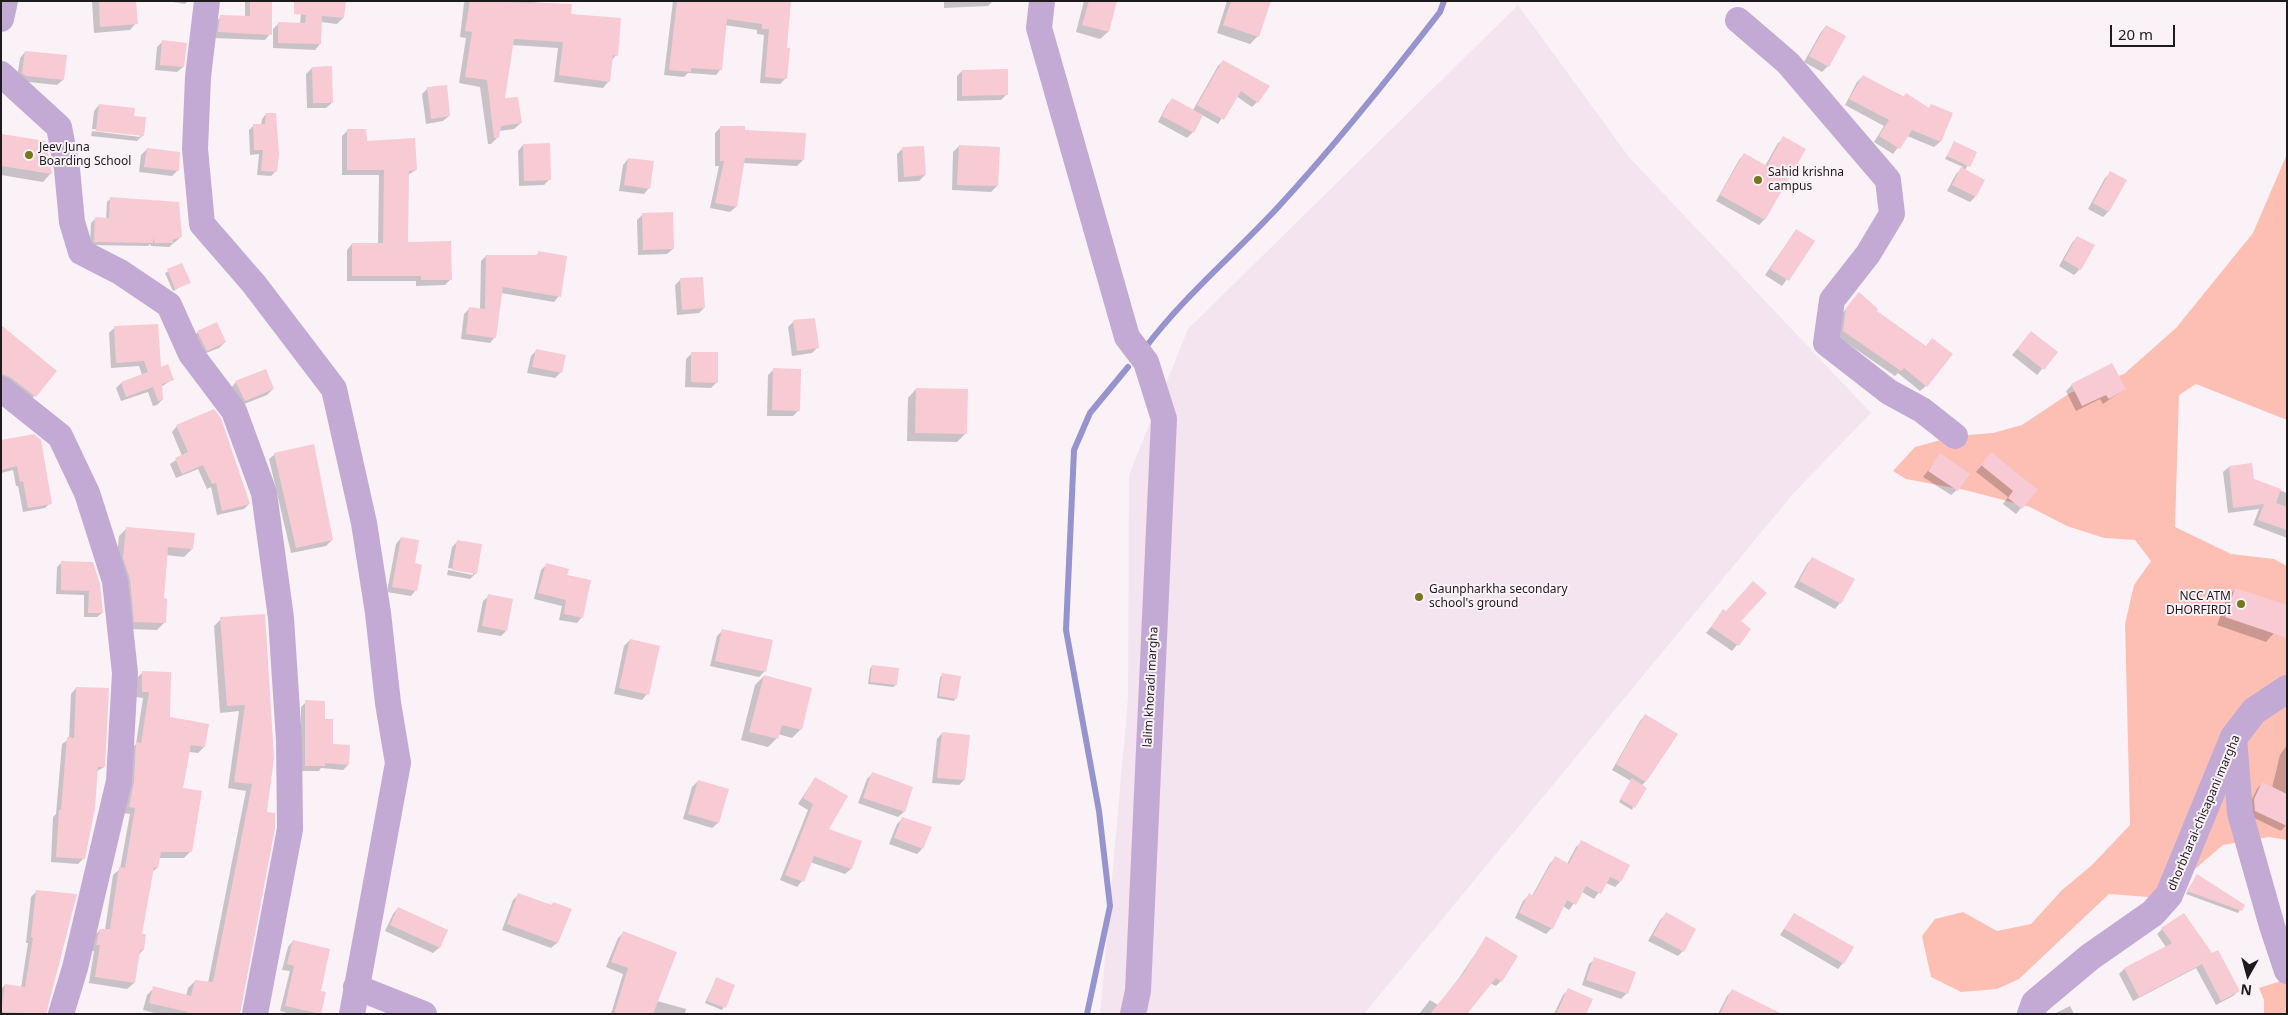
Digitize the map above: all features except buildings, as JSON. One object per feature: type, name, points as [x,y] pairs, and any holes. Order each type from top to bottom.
[{"type":"street","points":[[1,19],[5,1]]},
{"type":"street","points":[[207,1],[198,77],[195,149],[202,224],[254,284],[334,389],[364,523],[378,613],[388,703],[398,763],[352,1014]]},
{"type":"street","name":"lalim khoradi margha","points":[[1042,1],[1039,28],[1127,337],[1146,362],[1164,419],[1138,991],[1133,1014]]},
{"type":"street","points":[[1738,20],[1788,63],[1888,180],[1892,214],[1868,254],[1832,300],[1826,343],[1889,392],[1922,410],[1956,436]]},
{"type":"street","points":[[1,74],[59,127],[67,169],[72,222],[81,252],[120,272],[169,305],[191,354],[234,411],[264,493],[281,618],[289,741],[290,829],[256,1014]]},
{"type":"street","points":[[1,389],[60,436],[87,493],[115,581],[125,673],[119,781],[75,968],[61,1014]]},
{"type":"street","name":"dhorbharai-chisapani margha","points":[[2031,1014],[2035,1003],[2090,957],[2153,913],[2169,895],[2234,737],[2254,711],[2287,689]]},
{"type":"street","points":[[2234,737],[2240,814],[2287,971]]},
{"type":"street","points":[[356,987],[424,1014]]},
{"type":"shaded area","name":"Gaunpharkha secondary school's ground","points":[[1518,5],[1629,157],[1871,413],[1792,495],[1364,1014],[1100,1014],[1128,698],[1129,475],[1188,329]]},
{"type":"shaded area","points":[[2287,154],[2287,420],[2196,384],[2179,395],[2175,527],[2231,554],[2274,559],[2287,566],[2287,840],[2269,837],[2223,845],[2161,898],[2109,894],[2019,979],[1997,989],[1961,992],[1931,977],[1922,936],[1935,919],[1963,912],[1997,931],[2031,924],[2062,890],[2091,866],[2130,825],[2125,624],[2134,585],[2151,561],[2135,540],[2104,538],[2067,526],[2030,507],[1965,490],[1906,479],[1893,471],[1915,447],[1955,436],[1993,433],[2022,425],[2070,393],[2124,374],[2176,328],[2253,233]]},
{"type":"shaded area","points":[[2287,979],[2287,1014],[2264,1014],[2264,1000],[2259,988]]},
{"type":"waterway","points":[[1145,348],[1177,310],[1263,223],[1322,158],[1421,37],[1440,12],[1444,1]]},
{"type":"waterway","points":[[1087,1014],[1110,906],[1099,811],[1066,630],[1074,450],[1090,413],[1128,367]]},
{"type":"place","name":"Jeev Juna Boarding School","points":[[29,155]]},
{"type":"place","name":"Sahid krishna campus","points":[[1758,180]]},
{"type":"place","name":"Gaunpharkha secondary school's ground","points":[[1419,597]]},
{"type":"place","name":"NCC ATM DHORFIRDI","points":[[2241,604]]}]
